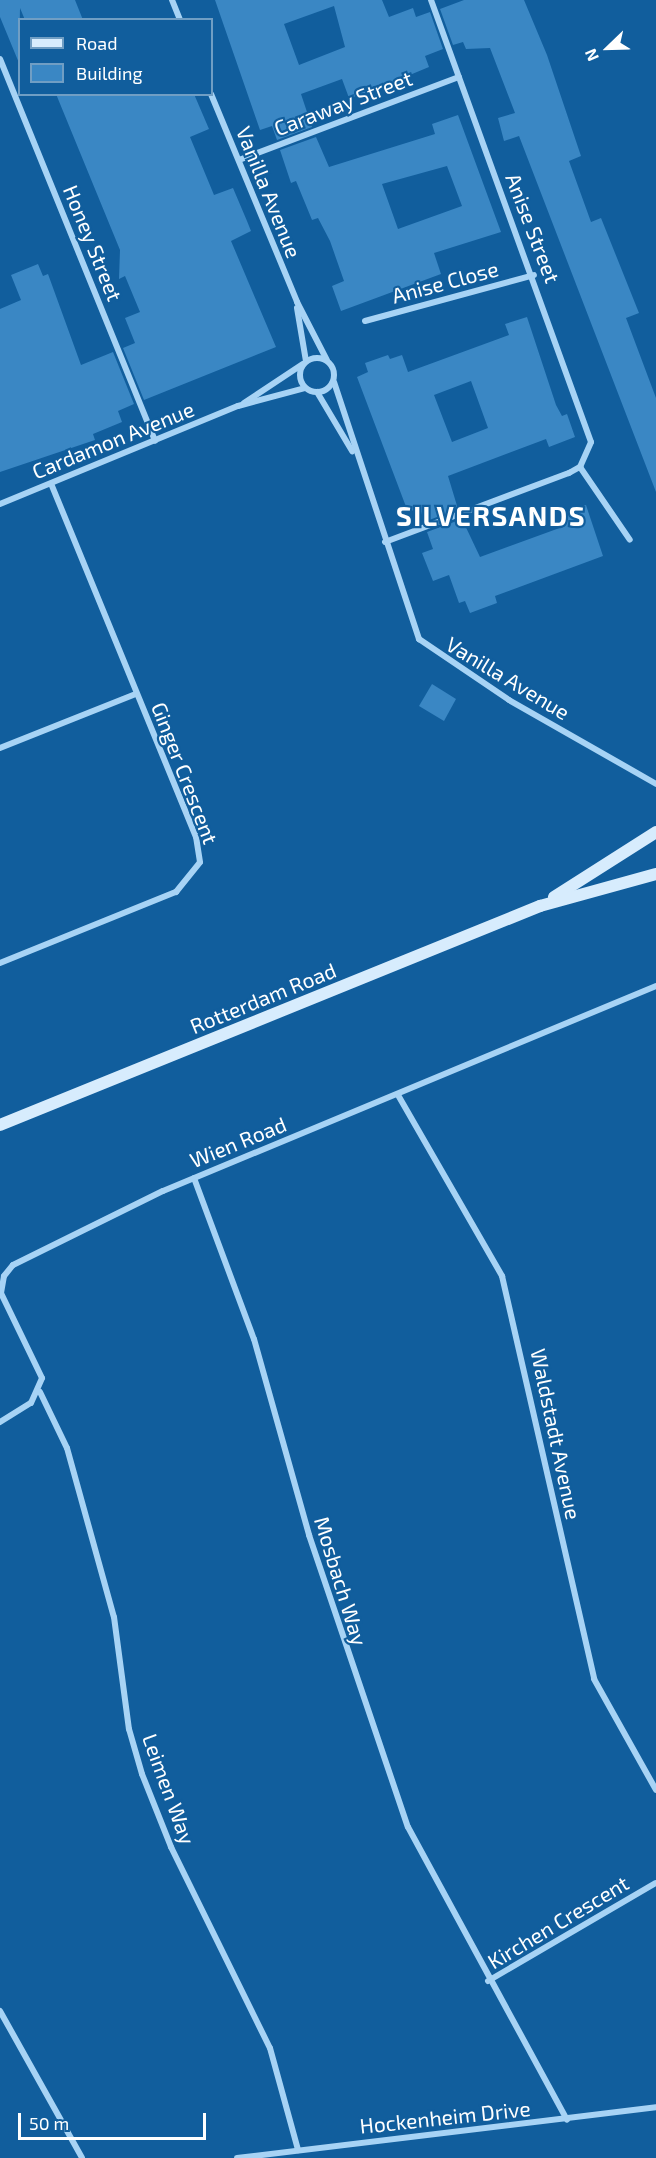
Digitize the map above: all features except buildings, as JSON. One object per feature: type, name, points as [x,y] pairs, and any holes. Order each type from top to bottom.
[{"type":"street","points":[[172,0],[179,18]]},
{"type":"street","name":"Anise Street","points":[[431,0],[591,432],[580,466]]},
{"type":"street","name":"Honey Street","points":[[0,59],[155,441]]},
{"type":"street","name":"Caraway Street","points":[[238,160],[459,77]]},
{"type":"street","name":"Vanilla Avenue","points":[[212,96],[297,302],[327,360],[355,457],[425,646],[656,784]]},
{"type":"street","name":"Anise Close","points":[[365,321],[534,275]]},
{"type":"street","name":"Vanilla Avenue","points":[[297,302],[305,388]]},
{"type":"street","points":[[304,363],[327,360]]},
{"type":"street","name":"Cardamon Avenue","points":[[238,406],[304,363]]},
{"type":"street","points":[[305,388],[317,392],[334,382]]},
{"type":"street","name":"Cardamon Avenue","points":[[0,504],[238,406],[305,388]]},
{"type":"street","name":"Vanilla Avenue","points":[[317,392],[355,457]]},
{"type":"street","points":[[385,543],[580,466],[630,540]]},
{"type":"street","name":"Ginger Crescent","points":[[0,963],[176,892],[197,869],[196,837],[51,484]]},
{"type":"street","points":[[0,748],[136,694]]},
{"type":"street","name":"Rotterdam Road","points":[[540,906],[656,832]]},
{"type":"street","name":"Rotterdam Road","points":[[0,1125],[540,906],[656,874]]},
{"type":"street","name":"Wien Road","points":[[39,1392],[41,1373],[5,1305],[3,1276],[30,1256],[194,1178],[656,986]]},
{"type":"street","name":"Waldstadt Avenue","points":[[398,1095],[502,1276],[594,1679],[656,1790]]},
{"type":"street","name":"Mosbach Way","points":[[194,1178],[254,1339],[366,1714],[418,1850],[488,1981]]},
{"type":"street","points":[[0,1422],[39,1392]]},
{"type":"street","name":"Leimen Way","points":[[39,1392],[68,1448],[114,1617],[129,1729],[142,1774],[171,1847],[270,2048],[298,2150]]},
{"type":"street","name":"Kirchen Crescent","points":[[567,2120],[488,1981],[656,1884]]},
{"type":"street","points":[[0,2011],[82,2158]]},
{"type":"street","name":"Hockenheim Drive","points":[[237,2158],[567,2120],[656,2107]]},
{"type":"district","name":"SILVERSANDS","points":[[491,516]]}]
